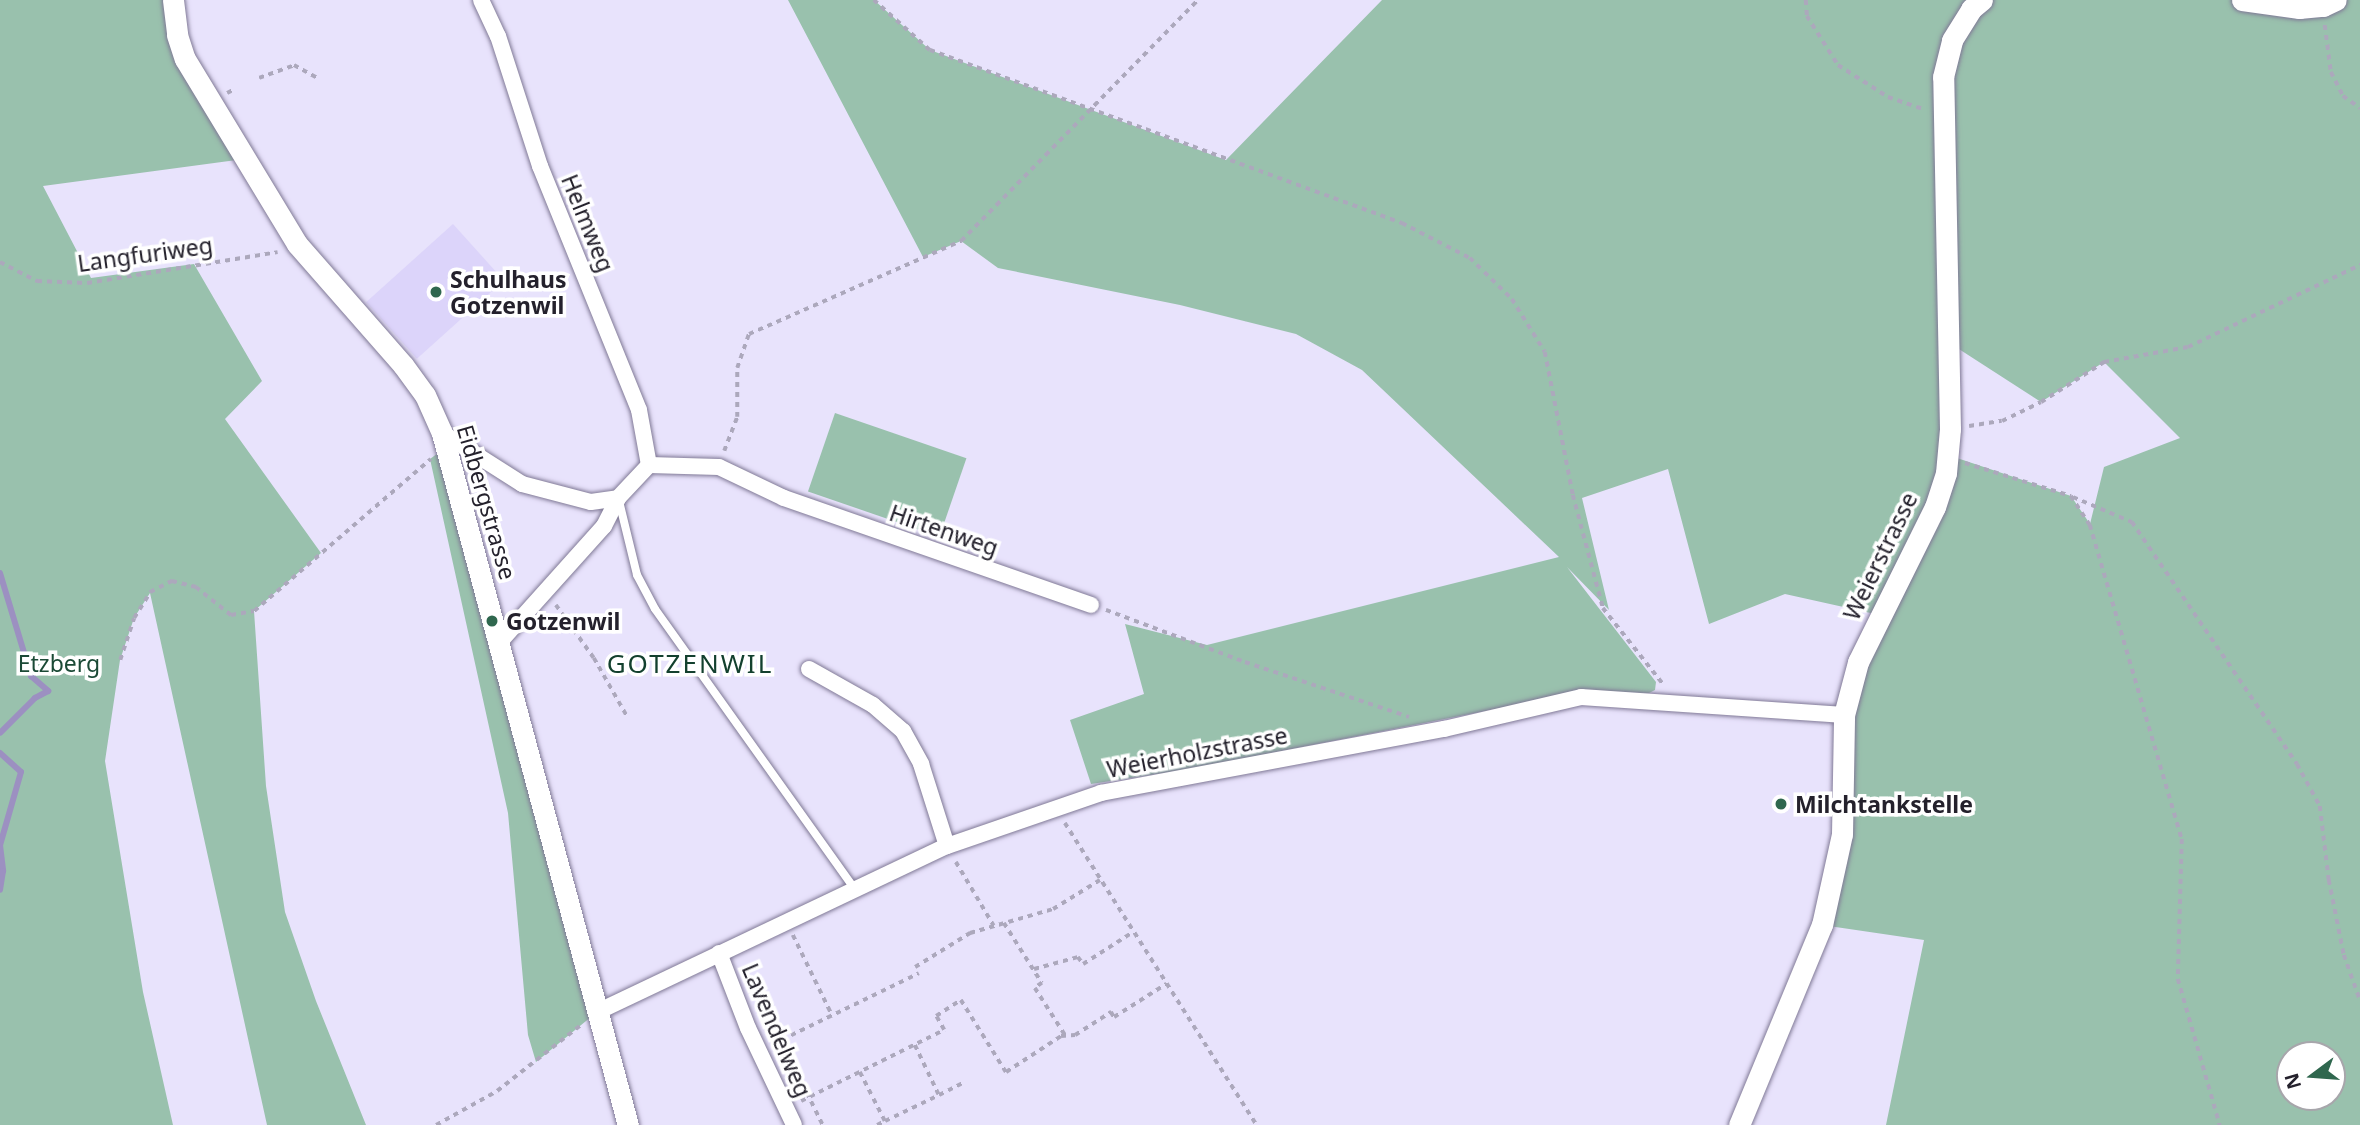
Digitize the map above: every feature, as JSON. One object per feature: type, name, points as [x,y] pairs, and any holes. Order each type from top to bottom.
[{"type":"street","name":"Eidbergstrasse","points":[[173,0],[177,34],[185,59],[297,244],[403,365],[425,395],[444,440],[628,1125]]},
{"type":"street","name":"Helmweg","points":[[481,0],[498,36],[540,166],[639,410],[649,465]]},
{"type":"street","name":"Weierstrasse","points":[[1739,1125],[1822,925],[1842,834],[1844,715],[1863,650],[1935,508],[1946,473],[1957,459],[1950,429],[1943,77],[1952,40],[1971,9],[1982,0]]},
{"type":"street","points":[[2242,0],[2299,8],[2329,3]]},
{"type":"street","points":[[444,440],[522,484],[590,502],[618,498]]},
{"type":"street","name":"Hirtenweg","points":[[649,465],[682,463],[719,467],[784,498],[1091,605]]},
{"type":"street","points":[[499,643],[604,526],[618,498],[649,465]]},
{"type":"street","points":[[809,669],[873,705],[903,731],[921,764],[947,846]]},
{"type":"street","name":"Weierholzstrasse","points":[[597,1012],[947,846],[1055,808],[1126,788],[1444,729],[1581,697],[1844,715]]},
{"type":"street","name":"Lavendelweg","points":[[719,953],[748,1028],[794,1125]]},
{"type":"lane","points":[[618,498],[636,575],[655,609],[855,889]]},
{"type":"path","points":[[874,0],[930,50],[1089,111],[1402,223],[1470,258],[1512,299],[1545,352],[1573,495],[1603,608],[1679,705]]},
{"type":"path","points":[[719,467],[737,417],[737,368],[749,334],[961,241],[1198,0]]},
{"type":"path","points":[[1806,0],[1807,16],[1838,65],[1888,97],[1943,117]]},
{"type":"path","points":[[2329,3],[2331,72],[2343,96],[2360,108]]},
{"type":"path","points":[[259,78],[294,65],[319,79]]},
{"type":"path","name":"Langfuriweg","points":[[0,262],[37,281],[88,283],[278,252],[297,244]]},
{"type":"path","points":[[1950,429],[2002,421],[2041,402],[2104,362],[2188,347],[2360,265]]},
{"type":"path","points":[[120,660],[134,618],[150,592],[172,582],[196,587],[232,615],[254,611],[444,440]]},
{"type":"path","points":[[1957,459],[1963,475]]},
{"type":"path","points":[[1957,459],[2071,496],[2132,522],[2297,764],[2320,806],[2329,880],[2344,955],[2360,1000]]},
{"type":"path","points":[[2071,496],[2090,525],[2182,839],[2178,979],[2220,1125]]},
{"type":"path","points":[[547,592],[594,658],[628,716]]},
{"type":"path","points":[[1091,605],[1245,662],[1444,729]]},
{"type":"path","points":[[1055,808],[1258,1125]]},
{"type":"path","points":[[947,846],[995,926]]},
{"type":"path","points":[[915,967],[970,933],[1053,909],[1100,880]]},
{"type":"path","points":[[787,922],[832,1015]]},
{"type":"path","points":[[1004,923],[1042,983],[1035,988],[1065,1035]]},
{"type":"path","points":[[1033,969],[1078,957],[1083,964],[1133,932]]},
{"type":"path","points":[[781,1040],[919,973]]},
{"type":"path","points":[[799,1102],[944,1030],[936,1016],[961,1000],[1006,1072],[1065,1035],[1075,1035],[1111,1012],[1114,1017],[1166,984]]},
{"type":"path","points":[[754,985],[823,1125]]},
{"type":"path","points":[[436,1125],[497,1091],[597,1012]]},
{"type":"path","points":[[915,1045],[939,1095]]},
{"type":"path","points":[[860,1072],[885,1121]]},
{"type":"path","points":[[877,1125],[963,1083]]},
{"type":"shaded area","name":"Schulhaus Gotzenwil","points":[[453,224],[504,280],[417,359],[366,302]]},
{"type":"green space","name":"Etzberg","points":[[0,0],[173,0],[177,35],[244,159],[43,186],[91,278],[194,264],[262,381],[225,419],[321,553],[254,611],[266,786],[285,912],[316,1001],[366,1125],[267,1125],[150,593],[134,618],[120,660],[105,761],[143,992],[173,1125],[0,1125]]},
{"type":"green space","points":[[788,0],[874,0],[930,50],[1226,160],[1382,0],[2360,0],[2360,1125],[1886,1125],[1924,940],[1822,925],[1852,713],[1884,616],[1785,594],[1709,624],[1668,469],[1582,498],[1609,610],[1567,567],[1656,682],[1655,690],[1649,693],[1582,692],[1190,769],[1091,784],[1070,720],[1144,694],[1125,624],[1207,645],[1559,557],[1362,370],[1296,334],[1180,305],[998,268],[961,241],[923,257]],"holes":[[[1948,342],[2041,402],[2104,362],[2180,438],[2104,467],[2090,524],[2071,496],[1948,455]]]},
{"type":"green space","points":[[835,413],[966,458],[939,537],[808,491]]},
{"type":"green space","points":[[446,447],[597,1012],[536,1062],[528,1035],[508,813],[430,459]]},
{"type":"waterway","points":[[0,573],[31,676],[48,691],[35,698],[0,733]]},
{"type":"waterway","points":[[0,753],[21,772],[0,845],[3,871],[0,890]]},
{"type":"place","name":"Schulhaus Gotzenwil","points":[[436,292]]},
{"type":"place","name":"Gotzenwil","points":[[492,621]]},
{"type":"place","name":"Milchtankstelle","points":[[1781,804]]},
{"type":"district","name":"GOTZENWIL","points":[[690,664]]}]
